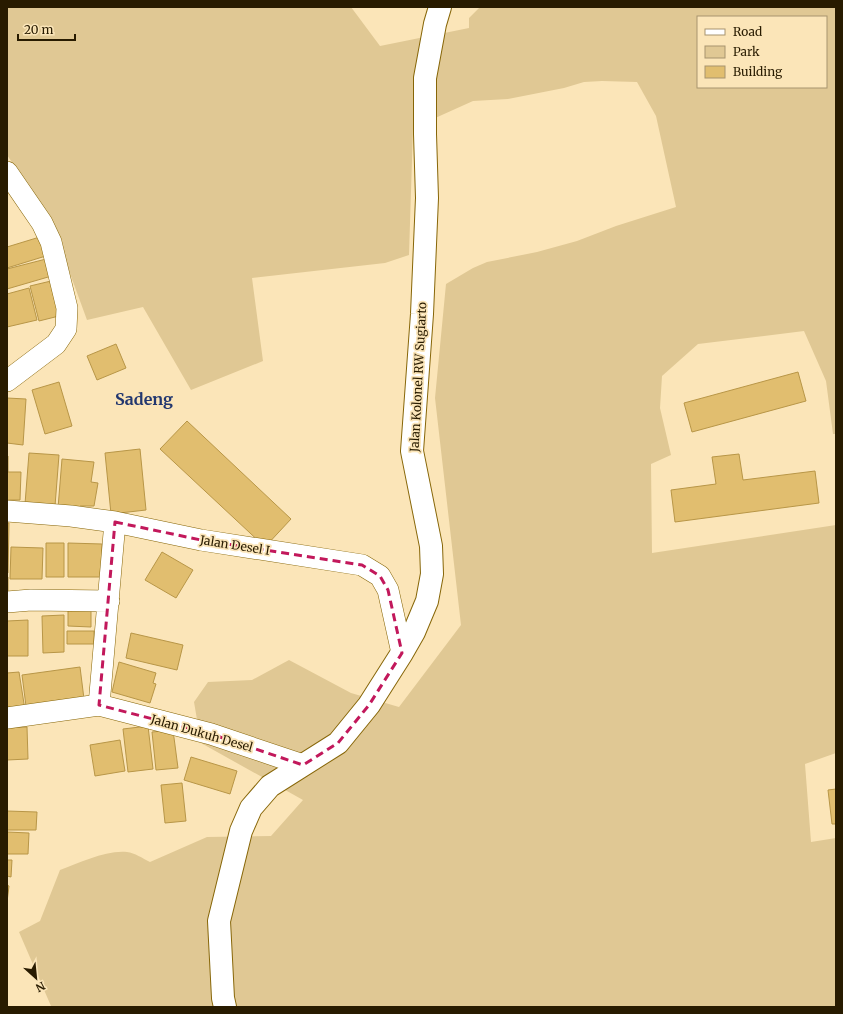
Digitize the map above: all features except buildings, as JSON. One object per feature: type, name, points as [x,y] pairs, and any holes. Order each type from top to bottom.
[{"type":"main road","name":"Jalan Kolonel RW Sugiarto","points":[[226,1007],[223,998],[219,921],[241,831],[251,808],[270,786],[338,743],[369,705],[402,653],[414,632],[427,601],[432,574],[431,546],[412,452],[422,314],[427,198],[424,134],[425,78],[435,24],[440,7]]},
{"type":"street","points":[[7,172],[42,223],[51,242],[67,308],[66,329],[56,344],[7,381]]},
{"type":"street","name":"Jalan Desel I","points":[[7,511],[71,516],[115,522],[201,540],[362,565],[380,576],[388,590],[402,653]]},
{"type":"street","points":[[99,705],[115,522]]},
{"type":"street","points":[[7,602],[32,600],[109,601]]},
{"type":"street","name":"Jalan Dukuh Desel","points":[[7,718],[99,705],[211,734],[303,765]]},
{"type":"highlighted area","points":[[115,522],[201,540],[362,565],[380,576],[388,590],[402,653],[369,705],[338,743],[303,765],[211,734],[99,705]]},
{"type":"green space","points":[[7,7],[351,7],[380,46],[469,28],[469,18],[480,7],[836,7],[836,434],[833,434],[826,381],[804,331],[698,344],[662,376],[660,408],[671,455],[651,464],[652,553],[836,525],[836,753],[805,764],[811,842],[836,838],[836,1007],[50,1007],[51,1006],[19,932],[40,921],[60,870],[101,855],[119,852],[133,853],[150,862],[207,837],[271,836],[303,800],[201,743],[194,702],[208,682],[252,680],[289,660],[351,693],[399,707],[461,625],[435,398],[446,284],[473,268],[487,262],[537,252],[577,241],[616,226],[676,207],[656,116],[637,82],[584,82],[564,88],[508,99],[473,101],[413,128],[409,255],[385,263],[252,278],[263,361],[191,390],[143,307],[87,320],[49,216],[7,155]]},
{"type":"district","name":"Sadeng","points":[[144,399]]}]
